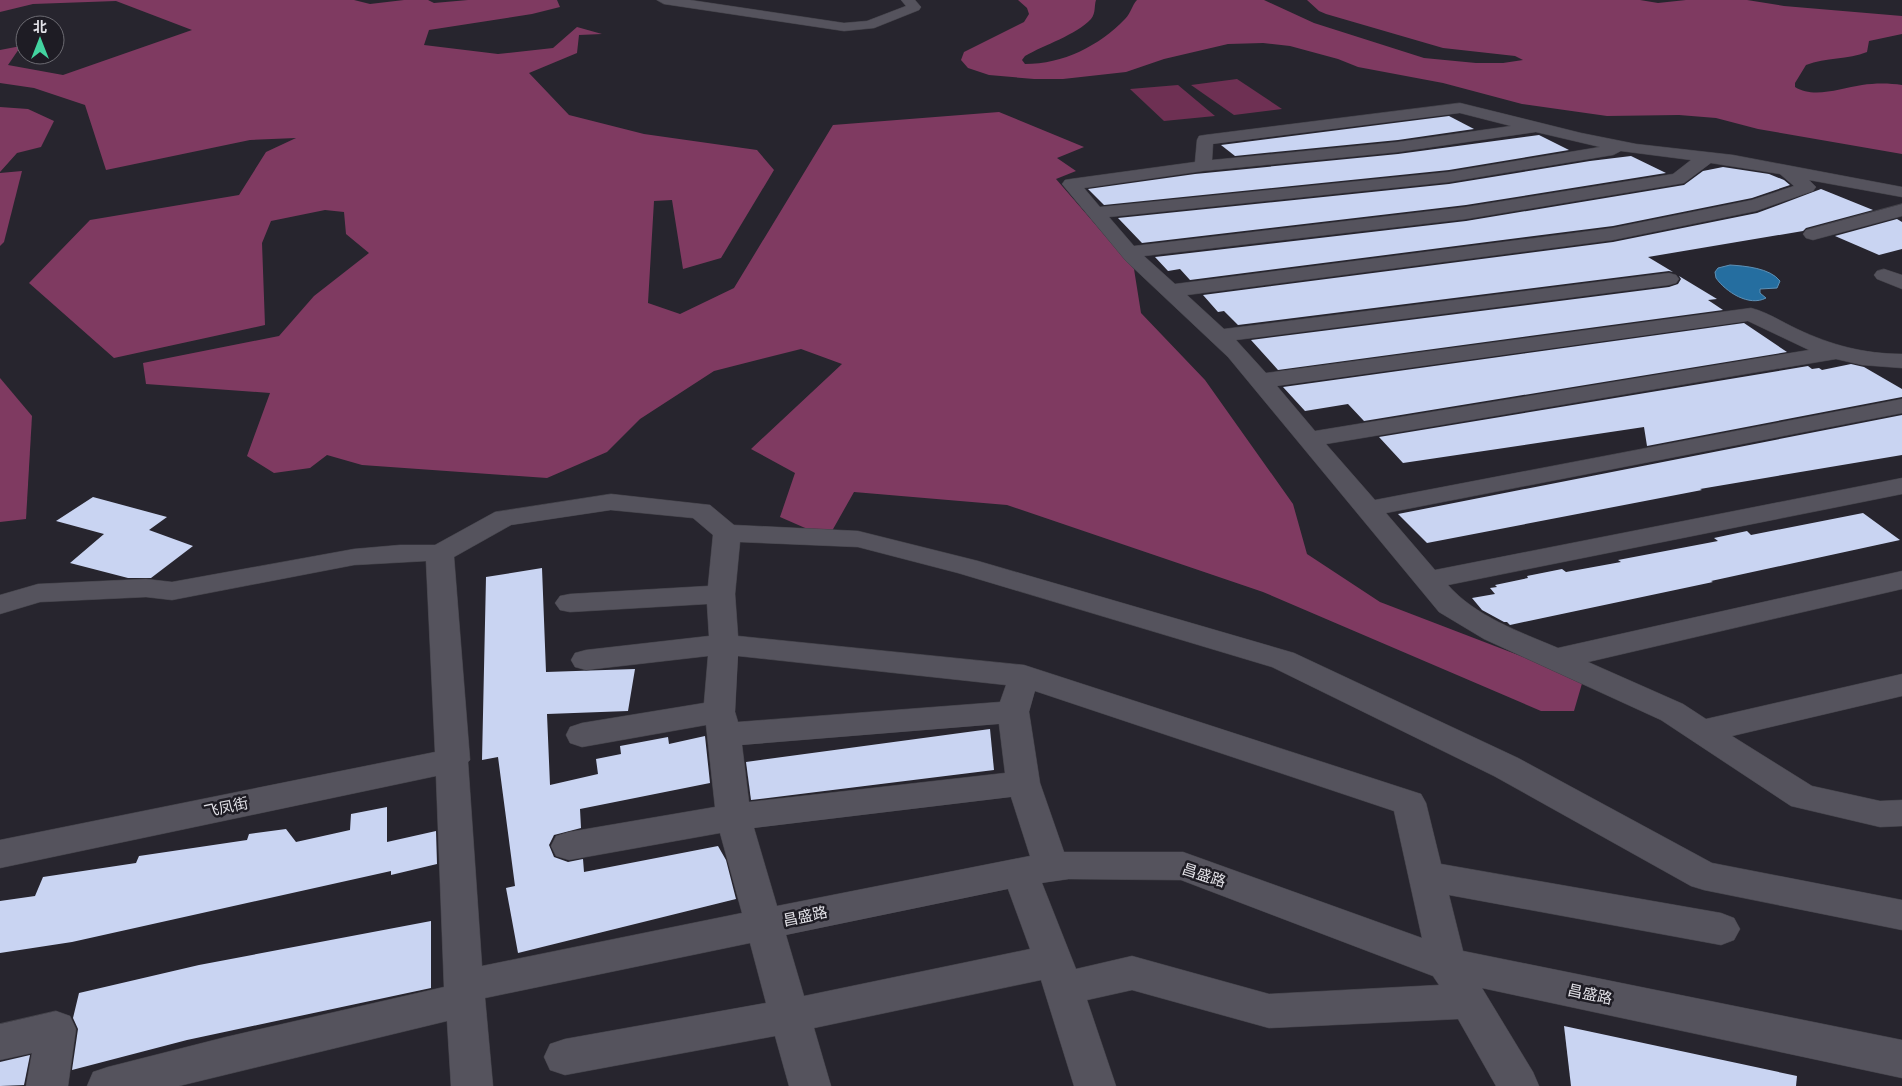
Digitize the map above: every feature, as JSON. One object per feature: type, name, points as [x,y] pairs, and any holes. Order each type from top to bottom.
[{"type":"street","points":[[664,0],[844,28],[869,24],[914,7],[909,1],[895,0]]},
{"type":"street","points":[[848,13],[885,19]]},
{"type":"street","points":[[1203,166],[1205,140],[1460,108],[1629,148],[1707,157],[1902,192]]},
{"type":"street","points":[[1535,127],[1398,147],[1203,166],[1071,184],[1129,252],[1236,352],[1449,605],[1495,632],[1672,712],[1803,796],[1880,814],[1902,813]]},
{"type":"street","points":[[1096,213],[1448,177],[1629,148]]},
{"type":"street","points":[[1129,252],[1466,213],[1678,179],[1707,157]]},
{"type":"street","points":[[1170,291],[1613,234],[1756,205],[1807,187],[1783,170]]},
{"type":"street","points":[[1813,234],[1902,210]]},
{"type":"street","points":[[1902,268],[1884,275],[1902,283]]},
{"type":"street","points":[[1218,336],[1669,279]]},
{"type":"street","points":[[1260,381],[1751,314],[1796,338],[1833,353],[1884,362],[1902,361]]},
{"type":"street","points":[[1309,439],[1833,353]]},
{"type":"street","points":[[1368,510],[1902,406]]},
{"type":"street","points":[[1428,580],[1902,486]]},
{"type":"street","points":[[0,605],[38,593],[146,588],[172,591],[354,557],[400,553],[440,553],[504,518],[611,502],[701,510],[727,534],[858,539],[968,567],[1283,660],[1506,767],[1704,876],[1902,915]]},
{"type":"street","points":[[727,534],[721,594],[724,644],[722,724],[733,817],[810,1086]]},
{"type":"street","points":[[440,553],[464,993],[472,1086]]},
{"type":"street","points":[[1555,659],[1902,580]]},
{"type":"street","points":[[570,603],[721,594]]},
{"type":"street","points":[[586,660],[724,644],[1024,676],[1409,803],[1448,964],[1518,1086]]},
{"type":"street","points":[[1024,676],[1013,712],[1036,870],[1058,974],[1095,1086]]},
{"type":"street","points":[[1701,732],[1902,686]]},
{"type":"street","points":[[582,735],[722,724],[1013,712]]},
{"type":"street","name":"飞凤街","points":[[0,854],[452,760]]},
{"type":"street","points":[[569,846],[733,817],[1023,783]]},
{"type":"street","name":"昌盛路","points":[[108,1086],[464,993],[765,924],[1036,870],[1070,865],[1183,866],[1448,964],[1902,1059]]},
{"type":"street","points":[[1426,876],[1721,929]]},
{"type":"street","points":[[565,1058],[790,1016],[1058,974],[1132,973],[1269,1011],[1469,1001]]},
{"type":"street","points":[[0,1042],[56,1029],[47,1086]]},
{"type":"shaded area","points":[[0,0],[354,0],[370,4],[404,0],[428,0],[434,3],[468,0],[557,0],[560,7],[532,14],[429,30],[424,45],[498,54],[553,48],[577,27],[602,34],[579,35],[577,53],[529,73],[569,115],[644,134],[757,150],[774,170],[721,258],[683,269],[672,200],[654,201],[648,303],[680,314],[734,288],[833,125],[999,112],[1084,147],[1057,158],[1076,171],[1056,179],[1134,269],[1141,313],[1205,380],[1293,504],[1307,554],[1380,602],[1583,680],[1574,711],[1541,711],[1263,592],[1007,505],[854,492],[828,538],[780,517],[795,473],[751,449],[842,364],[801,349],[714,371],[640,419],[607,452],[547,478],[362,465],[327,455],[310,468],[274,473],[247,456],[270,393],[146,384],[143,363],[279,336],[314,296],[369,253],[346,234],[344,212],[325,210],[271,221],[262,243],[265,325],[114,358],[29,283],[90,220],[239,195],[266,152],[296,138],[250,140],[106,170],[85,105],[34,88],[0,83],[0,50],[15,47],[15,55],[8,65],[63,75],[192,30],[116,1],[33,4],[0,12]]},
{"type":"shaded area","points":[[1018,0],[1096,0],[1093,17],[1085,25],[1069,35],[1025,56],[1022,60],[1025,64],[1053,61],[1080,52],[1115,29],[1129,14],[1137,0],[1264,0],[1314,23],[1424,58],[1476,63],[1503,63],[1523,60],[1515,56],[1443,48],[1326,14],[1319,11],[1307,0],[1640,0],[1658,3],[1686,0],[1747,0],[1784,6],[1902,16],[1902,34],[1869,41],[1867,52],[1860,55],[1806,65],[1795,83],[1795,87],[1811,92],[1828,92],[1872,84],[1902,85],[1902,154],[1758,129],[1716,118],[1679,115],[1607,116],[1522,104],[1443,83],[1358,67],[1338,59],[1290,46],[1263,43],[1228,44],[1164,59],[1126,72],[1063,79],[1034,79],[989,75],[968,68],[961,60],[964,52],[1024,22],[1029,14],[1027,8]]},
{"type":"shaded area","points":[[1237,79],[1282,109],[1234,115],[1191,85]]},
{"type":"shaded area","points":[[1178,85],[1215,116],[1164,121],[1130,89]]},
{"type":"shaded area","points":[[0,107],[28,109],[54,121],[41,147],[17,153],[0,172]]},
{"type":"shaded area","points":[[22,171],[4,242],[0,246],[0,173]]},
{"type":"shaded area","points":[[0,378],[32,416],[26,519],[0,522]]},
{"type":"water","points":[[1730,265],[1764,270],[1780,281],[1777,288],[1760,289],[1760,293],[1766,298],[1752,301],[1738,297],[1716,278],[1715,272],[1718,268]]},
{"type":"building","points":[[1449,116],[1474,129],[1398,140],[1235,156],[1221,145]]},
{"type":"building","points":[[1539,135],[1569,150],[1449,170],[1104,205],[1088,189],[1195,174],[1398,154]]},
{"type":"building","points":[[1631,156],[1666,173],[1466,205],[1142,243],[1118,218],[1449,184]]},
{"type":"building","points":[[1723,167],[1769,174],[1784,180],[1790,185],[1752,198],[1613,226],[1190,280],[1180,269],[1168,271],[1155,257],[1466,221],[1684,185],[1703,171]]},
{"type":"building","points":[[1821,189],[1873,210],[1806,228],[1803,231],[1648,257],[1673,272],[1238,325],[1224,311],[1218,312],[1203,295],[1613,242],[1757,213]]},
{"type":"building","points":[[1897,219],[1902,222],[1902,249],[1879,255],[1835,236]]},
{"type":"building","points":[[1679,276],[1717,299],[1708,300],[1723,310],[1278,370],[1251,340],[1669,287],[1678,284],[1681,279]]},
{"type":"building","points":[[1744,323],[1787,352],[1364,421],[1348,404],[1305,411],[1283,387]]},
{"type":"building","points":[[1851,364],[1864,367],[1902,389],[1902,397],[1647,446],[1644,427],[1403,463],[1379,437],[1808,366],[1812,369],[1819,368],[1822,370]]},
{"type":"building","points":[[1902,415],[1902,455],[1700,489],[1702,490],[1427,543],[1398,514]]},
{"type":"building","points":[[93,497],[167,517],[149,530],[193,546],[151,578],[128,578],[70,563],[104,534],[56,521]]},
{"type":"building","points":[[1863,513],[1900,540],[1510,625],[1482,610],[1472,598],[1495,594],[1490,588],[1497,587],[1495,585],[1528,578],[1527,576],[1562,569],[1566,572],[1621,562],[1618,560],[1718,541],[1714,538],[1747,531],[1751,535]]},
{"type":"building","points":[[542,568],[546,672],[635,669],[628,711],[547,714],[550,785],[598,774],[596,759],[621,754],[620,746],[668,737],[669,744],[705,736],[710,783],[580,809],[581,828],[554,835],[549,845],[554,857],[568,862],[583,859],[584,872],[718,846],[726,860],[736,899],[518,953],[506,888],[515,886],[498,757],[482,760],[486,577]]},
{"type":"building","points":[[990,729],[994,770],[751,800],[746,762]]},
{"type":"building","points":[[387,807],[387,842],[436,831],[437,864],[391,875],[391,871],[72,942],[0,953],[0,901],[35,896],[43,877],[136,863],[139,856],[247,840],[249,834],[286,829],[296,842],[350,830],[351,814]]},
{"type":"building","points":[[431,921],[431,988],[187,1040],[72,1070],[78,1029],[73,1018],[79,993],[199,965]]},
{"type":"building","points":[[1564,1026],[1797,1076],[1796,1086],[1571,1086]]},
{"type":"building","points":[[30,1055],[24,1085],[0,1086],[0,1062]]}]
